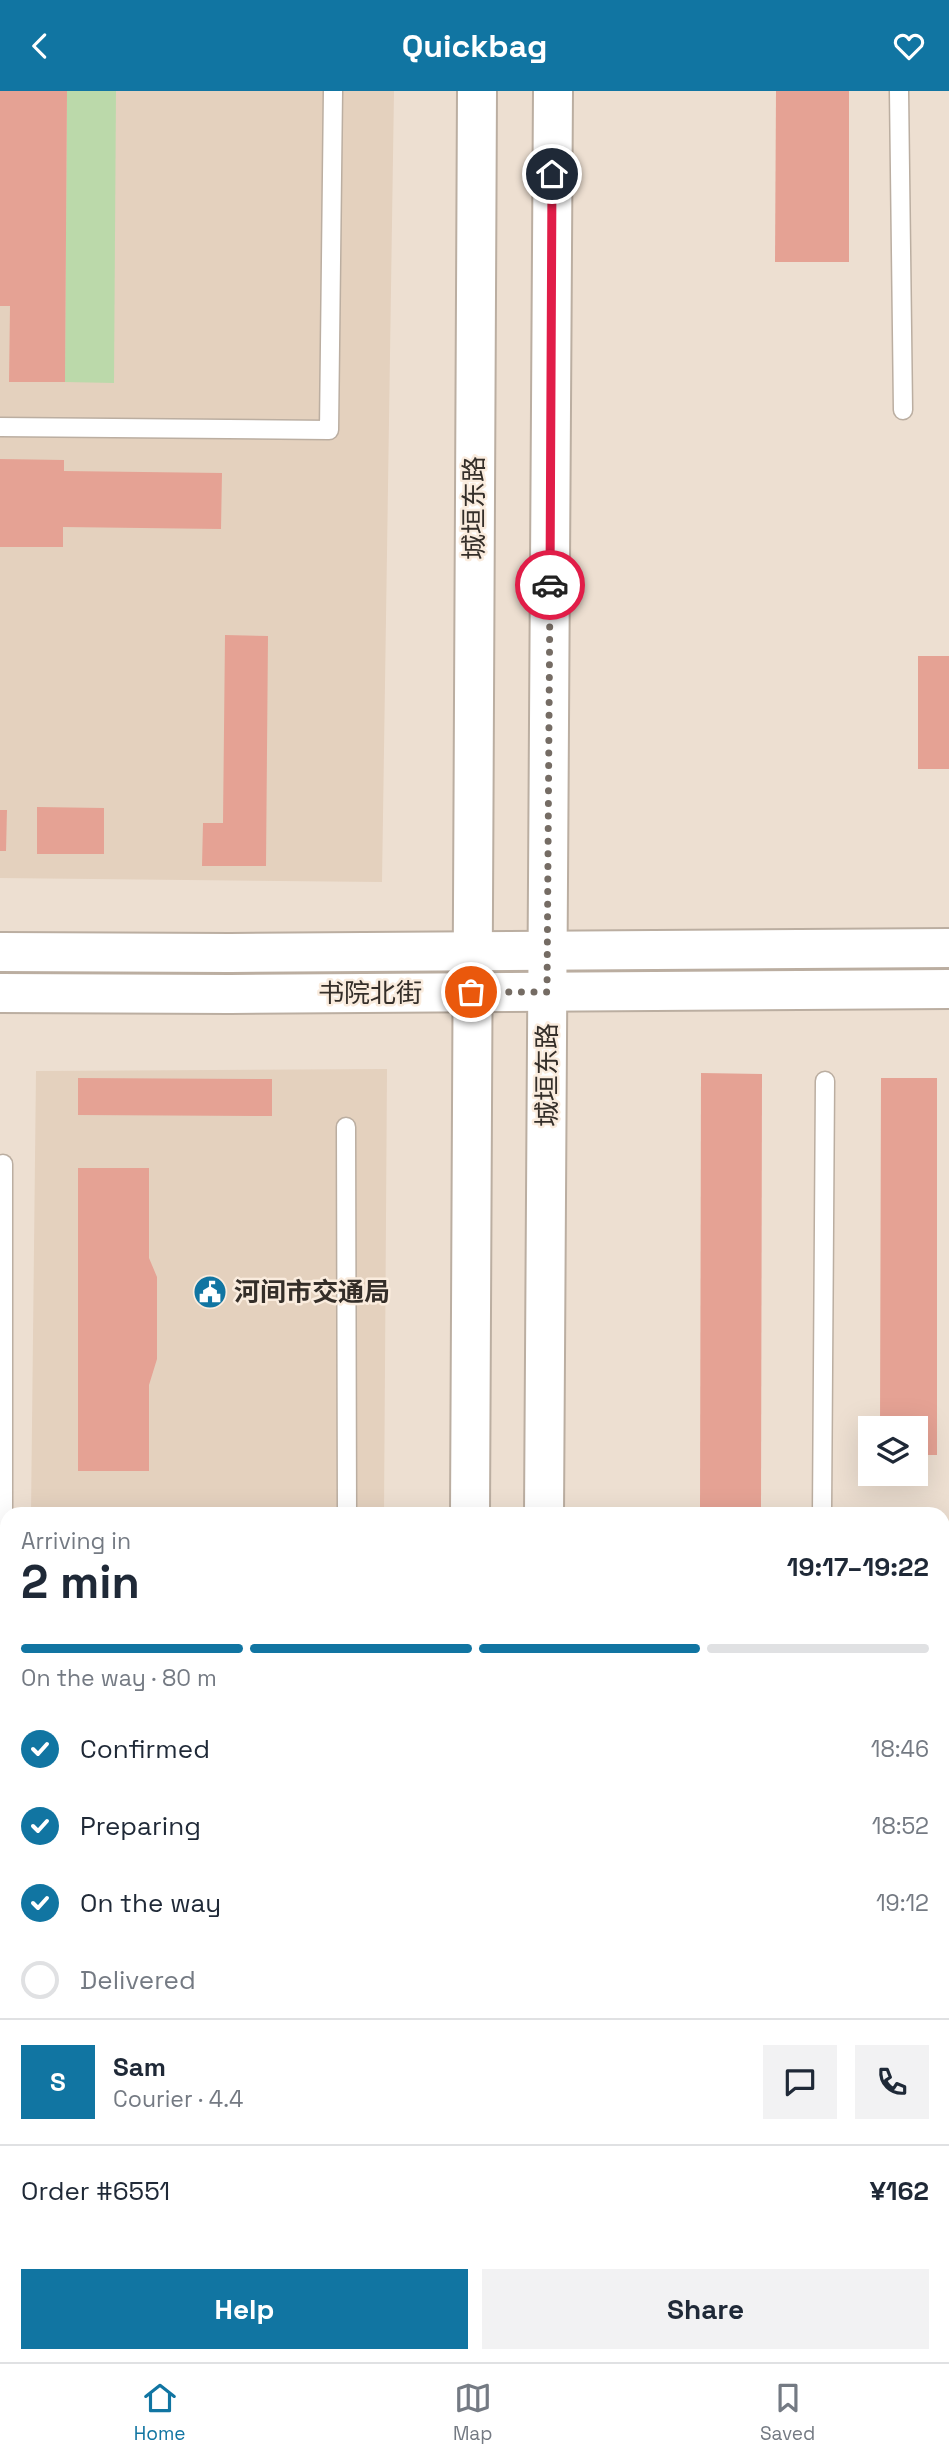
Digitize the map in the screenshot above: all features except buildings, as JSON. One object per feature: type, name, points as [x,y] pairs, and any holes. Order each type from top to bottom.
[{"type":"main road","name":"城垣东路","points":[[470,1507],[477,91]]},
{"type":"main road","name":"城垣东路","points":[[544,1507],[553,91]]},
{"type":"main road","name":"书院北街","points":[[0,952],[949,948]]},
{"type":"main road","name":"书院北街","points":[[0,993],[949,989]]},
{"type":"lane","points":[[0,427],[329,430],[333,91]]},
{"type":"lane","points":[[899,91],[903,411]]},
{"type":"lane","points":[[822,1507],[825,1081]]},
{"type":"lane","points":[[346,1127],[347,1507]]},
{"type":"lane","points":[[3,1507],[4,1164]]},
{"type":"shaded area","points":[[0,91],[394,91],[382,882],[0,878]]},
{"type":"shaded area","name":"河间市交通局","points":[[387,1069],[384,1507],[31,1507],[36,1071]]},
{"type":"green space","points":[[67,91],[116,91],[114,383],[65,382]]},
{"type":"way so far","points":[[471,992],[547,992],[550,585]]},
{"type":"place","name":"河间市交通局","points":[[210,1292]]},
{"type":"route","points":[[550,585],[552,174]]}]
